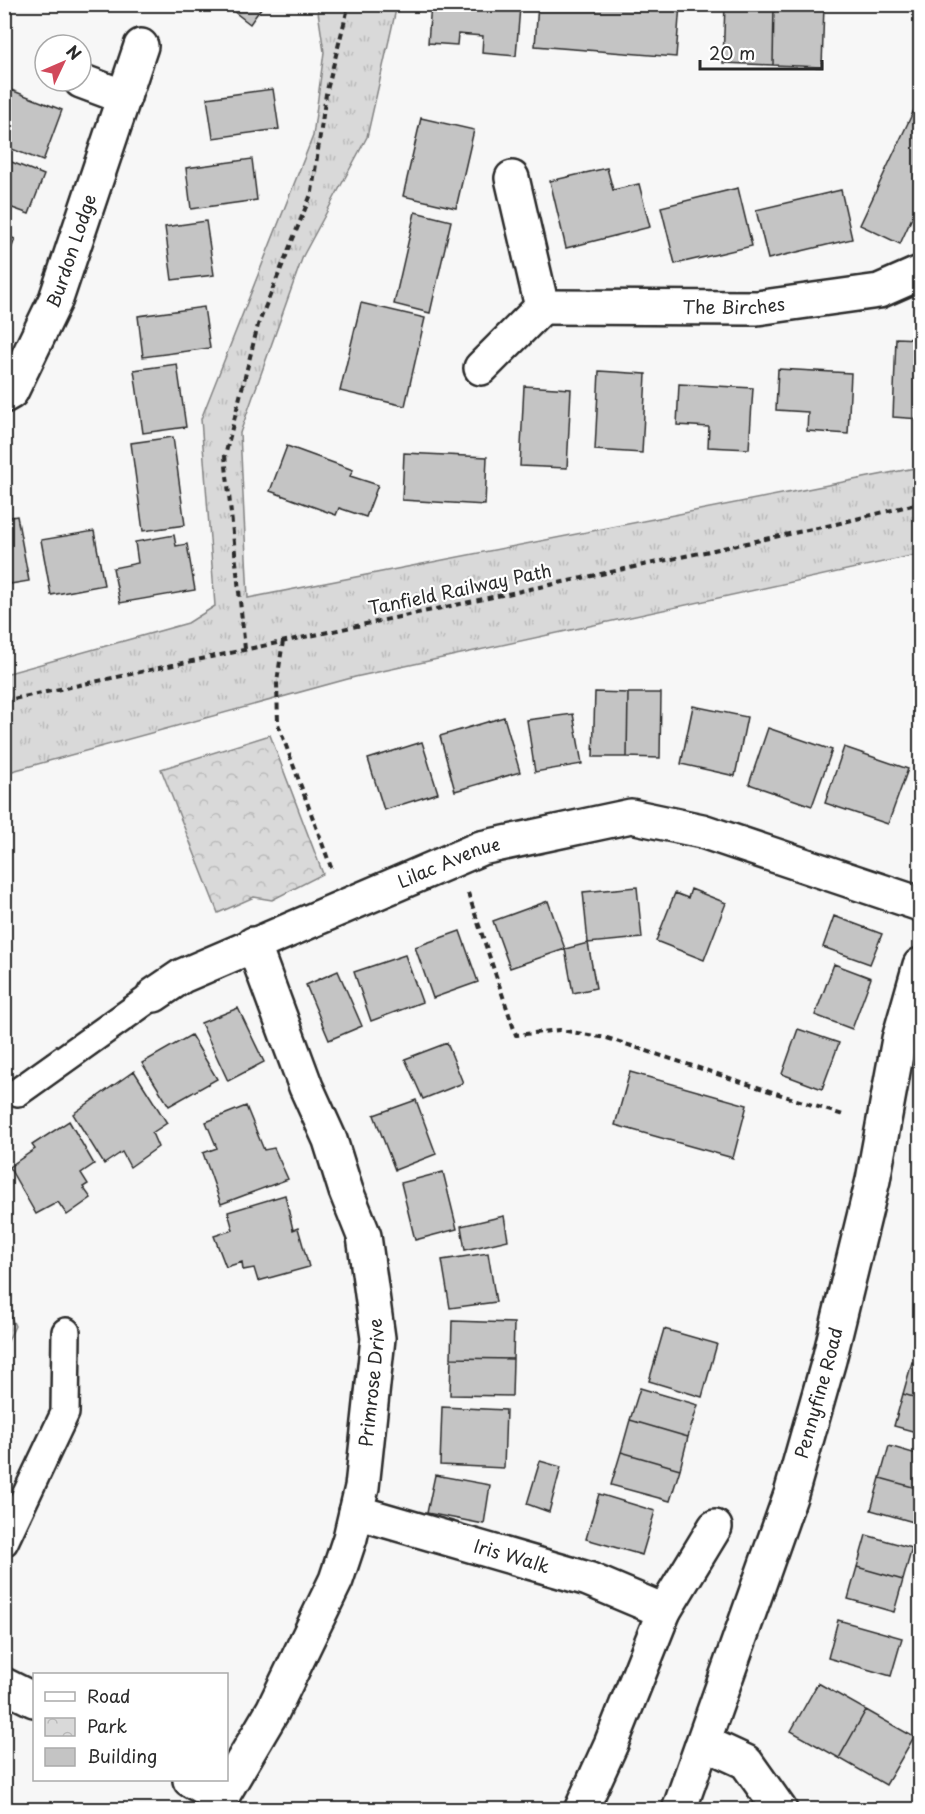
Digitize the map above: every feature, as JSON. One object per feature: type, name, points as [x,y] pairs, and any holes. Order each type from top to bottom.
[{"type":"street","name":"Burdon Lodge","points":[[4,396],[11,392],[56,299],[141,46]]},
{"type":"street","points":[[93,85],[124,97]]},
{"type":"street","points":[[481,368],[542,307],[512,178]]},
{"type":"street","name":"The Birches","points":[[542,307],[757,308],[879,291],[921,273]]},
{"type":"street","name":"Lilac Avenue","points":[[18,1092],[183,976],[253,944],[482,848],[631,816],[702,831],[921,904]]},
{"type":"street","name":"Primrose Drive","points":[[217,1803],[273,1710],[336,1580],[356,1512],[363,1475],[378,1338],[364,1236],[346,1191],[330,1140],[306,1087],[253,944]]},
{"type":"street","name":"Pennyfine Road","points":[[679,1809],[705,1743],[791,1494],[831,1349],[873,1180],[899,1039],[921,965]]},
{"type":"street","points":[[4,1542],[65,1413],[66,1332]]},
{"type":"street","name":"Iris Walk","points":[[356,1512],[588,1579],[664,1611]]},
{"type":"street","points":[[580,1809],[611,1744],[664,1611],[715,1527]]},
{"type":"street","points":[[4,1685],[33,1700]]},
{"type":"street","points":[[705,1743],[746,1762],[780,1809]]},
{"type":"street","points":[[192,1781],[217,1803]]},
{"type":"path","points":[[245,649],[225,456],[258,325],[312,192],[326,94],[349,4]]},
{"type":"path","name":"Tanfield Railway Path","points":[[4,701],[825,526],[921,503]]},
{"type":"path","points":[[283,641],[277,682],[278,724],[345,904]]},
{"type":"path","points":[[457,858],[516,1035],[560,1030],[607,1038],[882,1128]]},
{"type":"green space","points":[[317,5],[397,5],[367,137],[303,256],[240,433],[248,598],[920,467],[920,554],[355,677],[5,773],[5,674],[188,623],[215,606],[201,419],[313,136],[324,52]]},
{"type":"green space","points":[[270,735],[323,874],[272,900],[254,897],[218,913],[161,769]]},
{"type":"green space","points":[[4,1302],[15,1326],[5,1347],[4,1347]]},
{"type":"building","points":[[224,4],[264,4],[250,24]]},
{"type":"building","points":[[431,4],[520,7],[516,56],[482,53],[483,36],[458,34],[457,45],[428,43]]},
{"type":"building","points":[[538,4],[680,4],[676,57],[535,46]]},
{"type":"building","points":[[725,4],[774,4],[773,65],[723,63]]},
{"type":"building","points":[[774,4],[824,5],[822,67],[773,65]]},
{"type":"building","points":[[273,89],[279,129],[213,138],[207,98]]},
{"type":"building","points":[[11,90],[62,110],[43,161],[4,146],[4,107]]},
{"type":"building","points":[[914,110],[920,114],[920,211],[916,209],[900,244],[860,225]]},
{"type":"building","points":[[421,118],[474,130],[456,208],[403,196]]},
{"type":"building","points":[[4,159],[44,175],[29,214],[4,205]]},
{"type":"building","points":[[252,159],[257,200],[191,209],[186,168]]},
{"type":"building","points":[[607,168],[613,190],[639,184],[650,227],[566,248],[550,181]]},
{"type":"building","points":[[738,188],[752,246],[675,264],[661,207]]},
{"type":"building","points":[[841,190],[852,239],[768,259],[756,210]]},
{"type":"building","points":[[415,212],[451,221],[430,313],[394,304]]},
{"type":"building","points":[[206,221],[214,275],[172,280],[165,227]]},
{"type":"building","points":[[4,235],[15,239],[4,267]]},
{"type":"building","points":[[361,303],[425,318],[405,406],[340,391]]},
{"type":"building","points":[[204,307],[210,348],[143,357],[138,316]]},
{"type":"building","points":[[896,338],[920,339],[920,419],[893,417]]},
{"type":"building","points":[[177,364],[186,427],[143,433],[134,370]]},
{"type":"building","points":[[778,369],[851,373],[848,434],[807,431],[808,412],[776,410]]},
{"type":"building","points":[[599,371],[646,374],[642,453],[595,450]]},
{"type":"building","points":[[679,384],[753,388],[749,449],[708,447],[709,427],[677,425]]},
{"type":"building","points":[[524,386],[571,389],[567,468],[520,466]]},
{"type":"building","points":[[173,437],[185,525],[143,531],[131,443]]},
{"type":"building","points":[[287,446],[353,470],[350,476],[378,485],[366,517],[339,508],[336,515],[270,491]]},
{"type":"building","points":[[404,453],[487,457],[485,505],[402,500]]},
{"type":"building","points":[[17,516],[29,581],[4,585],[4,518]]},
{"type":"building","points":[[94,531],[104,585],[51,595],[41,540]]},
{"type":"building","points":[[174,535],[176,546],[187,544],[195,590],[120,603],[113,568],[138,563],[135,542]]},
{"type":"building","points":[[595,692],[628,693],[627,757],[593,757]]},
{"type":"building","points":[[628,693],[661,693],[660,758],[627,757]]},
{"type":"building","points":[[693,706],[747,717],[735,776],[681,764]]},
{"type":"building","points":[[573,714],[582,764],[535,772],[527,720]]},
{"type":"building","points":[[504,717],[520,772],[455,791],[440,736]]},
{"type":"building","points":[[768,728],[832,750],[812,806],[749,784]]},
{"type":"building","points":[[422,742],[438,793],[384,810],[368,759]]},
{"type":"building","points":[[844,747],[908,769],[888,824],[825,803]]},
{"type":"building","points":[[637,887],[642,938],[588,943],[583,892]]},
{"type":"building","points":[[691,889],[726,903],[704,960],[656,941],[675,893],[688,898]]},
{"type":"building","points":[[548,901],[565,949],[510,968],[493,921]]},
{"type":"building","points":[[834,916],[882,934],[870,964],[823,947]]},
{"type":"building","points":[[460,931],[478,982],[433,998],[415,947]]},
{"type":"building","points":[[588,943],[596,988],[573,993],[565,949]]},
{"type":"building","points":[[405,955],[422,1002],[371,1021],[354,972]]},
{"type":"building","points":[[834,964],[871,978],[852,1029],[815,1015]]},
{"type":"building","points":[[338,971],[362,1026],[329,1040],[306,985]]},
{"type":"building","points":[[238,1008],[264,1062],[228,1081],[201,1023]]},
{"type":"building","points":[[798,1029],[839,1043],[822,1089],[782,1074]]},
{"type":"building","points":[[191,1035],[217,1079],[169,1106],[142,1063]]},
{"type":"building","points":[[447,1043],[463,1083],[423,1099],[405,1059]]},
{"type":"building","points":[[134,1071],[167,1123],[152,1133],[158,1147],[130,1167],[122,1152],[104,1164],[73,1114]]},
{"type":"building","points":[[630,1072],[747,1105],[733,1158],[615,1125]]},
{"type":"building","points":[[416,1100],[436,1154],[395,1170],[374,1115]]},
{"type":"building","points":[[246,1106],[264,1150],[274,1148],[288,1179],[221,1204],[203,1153],[217,1148],[206,1122]]},
{"type":"building","points":[[69,1121],[94,1164],[81,1173],[88,1184],[83,1187],[91,1198],[67,1215],[58,1202],[36,1214],[9,1167],[35,1149],[32,1145]]},
{"type":"building","points":[[443,1172],[457,1229],[415,1240],[401,1183]]},
{"type":"building","points":[[285,1195],[293,1230],[298,1228],[309,1267],[258,1281],[254,1268],[243,1270],[242,1262],[226,1267],[214,1236],[233,1230],[228,1212]]},
{"type":"building","points":[[504,1216],[508,1240],[465,1250],[461,1226]]},
{"type":"building","points":[[488,1253],[496,1302],[450,1308],[442,1260]]},
{"type":"building","points":[[452,1321],[514,1323],[513,1359],[451,1358]]},
{"type":"building","points":[[920,1325],[920,1348],[915,1346]]},
{"type":"building","points":[[664,1329],[717,1344],[702,1397],[649,1381]]},
{"type":"building","points":[[451,1358],[513,1359],[512,1396],[450,1395]]},
{"type":"building","points":[[912,1362],[920,1365],[920,1399],[903,1394]]},
{"type":"building","points":[[640,1388],[698,1405],[688,1437],[630,1420]]},
{"type":"building","points":[[903,1394],[920,1399],[920,1433],[894,1426]]},
{"type":"building","points":[[442,1407],[506,1410],[504,1468],[440,1465]]},
{"type":"building","points":[[630,1420],[688,1437],[680,1469],[621,1452]]},
{"type":"building","points":[[889,1446],[920,1455],[920,1489],[880,1478]]},
{"type":"building","points":[[621,1452],[680,1469],[670,1501],[611,1485]]},
{"type":"building","points":[[540,1461],[561,1467],[549,1512],[527,1504]]},
{"type":"building","points":[[435,1475],[490,1485],[484,1524],[427,1513]]},
{"type":"building","points":[[880,1478],[920,1489],[917,1523],[871,1510]]},
{"type":"building","points":[[599,1494],[655,1511],[642,1555],[586,1539]]},
{"type":"building","points":[[866,1535],[912,1548],[903,1580],[857,1567]]},
{"type":"building","points":[[857,1567],[903,1580],[894,1612],[848,1599]]},
{"type":"building","points":[[838,1620],[902,1638],[891,1676],[828,1658]]},
{"type":"building","points":[[818,1683],[866,1710],[839,1758],[791,1731]]},
{"type":"building","points":[[866,1710],[914,1737],[886,1785],[839,1758]]}]
